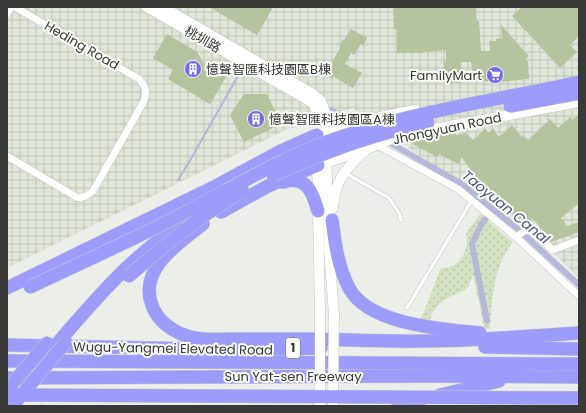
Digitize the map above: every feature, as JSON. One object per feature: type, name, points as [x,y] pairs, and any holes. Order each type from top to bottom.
[{"type":"highway","points":[[7,297],[186,212],[288,158],[334,139],[407,118],[579,82]]},
{"type":"highway","points":[[56,343],[165,245],[204,216],[233,197],[264,180],[339,147],[413,126],[579,92]]},
{"type":"highway","points":[[7,288],[216,186],[281,151],[321,134]]},
{"type":"highway","points":[[10,399],[56,343],[104,289],[138,256],[166,233],[234,192],[322,148]]},
{"type":"highway","points":[[166,233],[227,208],[268,186],[322,163]]},
{"type":"highway","points":[[268,186],[296,180],[305,184],[314,194],[318,211]]},
{"type":"highway","points":[[10,399],[56,343],[92,292],[147,238],[183,209],[216,186]]},
{"type":"highway","points":[[227,208],[191,233],[168,253],[156,268],[151,280],[149,290],[150,301],[154,312],[172,329],[185,335],[204,340],[299,339],[421,341],[473,340],[579,333]]},
{"type":"highway","points":[[332,220],[342,273],[350,289],[360,301],[373,311],[397,321],[430,327],[514,337]]},
{"type":"highway","name":"Wugu-Yangmei Elevated Road","points":[[7,345],[248,350],[361,346],[579,349]]},
{"type":"highway","name":"Sun Yat-sen Freeway","points":[[7,362],[579,364]]},
{"type":"highway","points":[[398,406],[518,376]]},
{"type":"highway","name":"Sun Yat-sen Freeway","points":[[7,378],[518,376],[579,378]]},
{"type":"highway","points":[[10,399],[579,398]]},
{"type":"main road","name":"桃圳路","points":[[147,7],[313,103],[318,114],[321,134]]},
{"type":"main road","name":"桃圳路","points":[[164,7],[313,94],[321,101],[323,106],[321,134]]},
{"type":"main road","name":"Jhongyuan Road","points":[[321,134],[370,119],[579,78]]},
{"type":"main road","name":"Jhongyuan Road","points":[[322,163],[367,149],[401,135],[579,102]]},
{"type":"main road","points":[[322,148],[378,130],[439,105]]},
{"type":"main road","points":[[321,134],[334,314],[333,406]]},
{"type":"main road","points":[[328,237],[338,182],[344,172],[367,149]]},
{"type":"main road","points":[[320,406],[318,211],[322,163]]},
{"type":"street","points":[[7,14],[11,7]]},
{"type":"street","name":"Heding Road","points":[[7,156],[78,198],[86,196],[92,191],[144,101],[145,87],[139,79],[133,75],[15,7]]},
{"type":"street","points":[[377,145],[458,189],[516,237],[579,296]]},
{"type":"street","points":[[516,237],[526,230],[532,232],[553,250],[579,240]]},
{"type":"lane","points":[[344,172],[389,198],[399,212],[401,220]]},
{"type":"lane","points":[[406,308],[472,200]]},
{"type":"lane","points":[[442,402],[579,398]]},
{"type":"lane","points":[[408,406],[412,403],[427,403]]},
{"type":"shaded area","points":[[7,7],[579,7],[579,278],[545,244],[353,108],[283,131],[7,268]]},
{"type":"green space","points":[[480,214],[513,242],[506,252],[497,273],[493,294],[490,329],[484,329],[473,275],[467,288],[447,298],[436,307],[430,320],[421,319],[441,268],[453,265],[462,257],[465,251],[467,239],[466,233]]},
{"type":"building","points":[[209,7],[273,7],[257,35]]},
{"type":"building","points":[[393,7],[474,7],[476,9],[476,21],[479,21],[481,51],[490,51],[489,41],[496,41],[496,39],[502,38],[501,25],[529,56],[526,59],[528,62],[529,79],[499,82],[481,81],[481,75],[473,75],[471,62],[461,62],[462,83],[445,83],[444,62],[446,62],[446,50],[424,53],[397,53],[397,29],[394,29]]},
{"type":"building","points":[[522,7],[579,7],[579,36],[570,45],[577,52],[560,68],[512,16]]},
{"type":"building","points":[[351,29],[367,38],[363,46],[361,44],[354,55],[351,53],[345,64],[362,73],[353,88],[334,77],[333,79],[325,75],[341,46],[339,46]]},
{"type":"building","name":"憶聲智匯科技園區B棟","points":[[167,34],[197,52],[205,65],[226,77],[210,104],[168,79],[173,70],[153,58]]},
{"type":"building","name":"憶聲智匯科技園區A棟","points":[[244,94],[267,94],[281,124],[244,142],[230,115]]},
{"type":"building","points":[[579,114],[579,203],[561,218],[567,226],[579,222],[579,232],[551,242],[548,236],[532,218],[525,225],[483,187],[470,178],[474,173],[469,169],[470,168],[462,158],[458,164],[439,154],[437,157],[407,141],[456,131],[456,135],[466,133],[473,140],[485,129],[489,133],[493,129],[499,137],[512,125],[522,137],[523,135],[528,140],[550,119],[558,128],[570,117],[572,120]]},
{"type":"waterway","points":[[178,180],[243,67]]},
{"type":"waterway","name":"Taoyuan Canal","points":[[331,110],[341,116]]},
{"type":"waterway","name":"Taoyuan Canal","points":[[392,144],[460,183],[519,230],[579,285]]},
{"type":"waterway","points":[[487,321],[472,244],[481,225],[491,212]]},
{"type":"place","name":"憶聲智匯科技園區B棟","points":[[193,69]]},
{"type":"place","name":"FamilyMart","points":[[495,75]]},
{"type":"place","name":"憶聲智匯科技園區A棟","points":[[256,119]]}]
